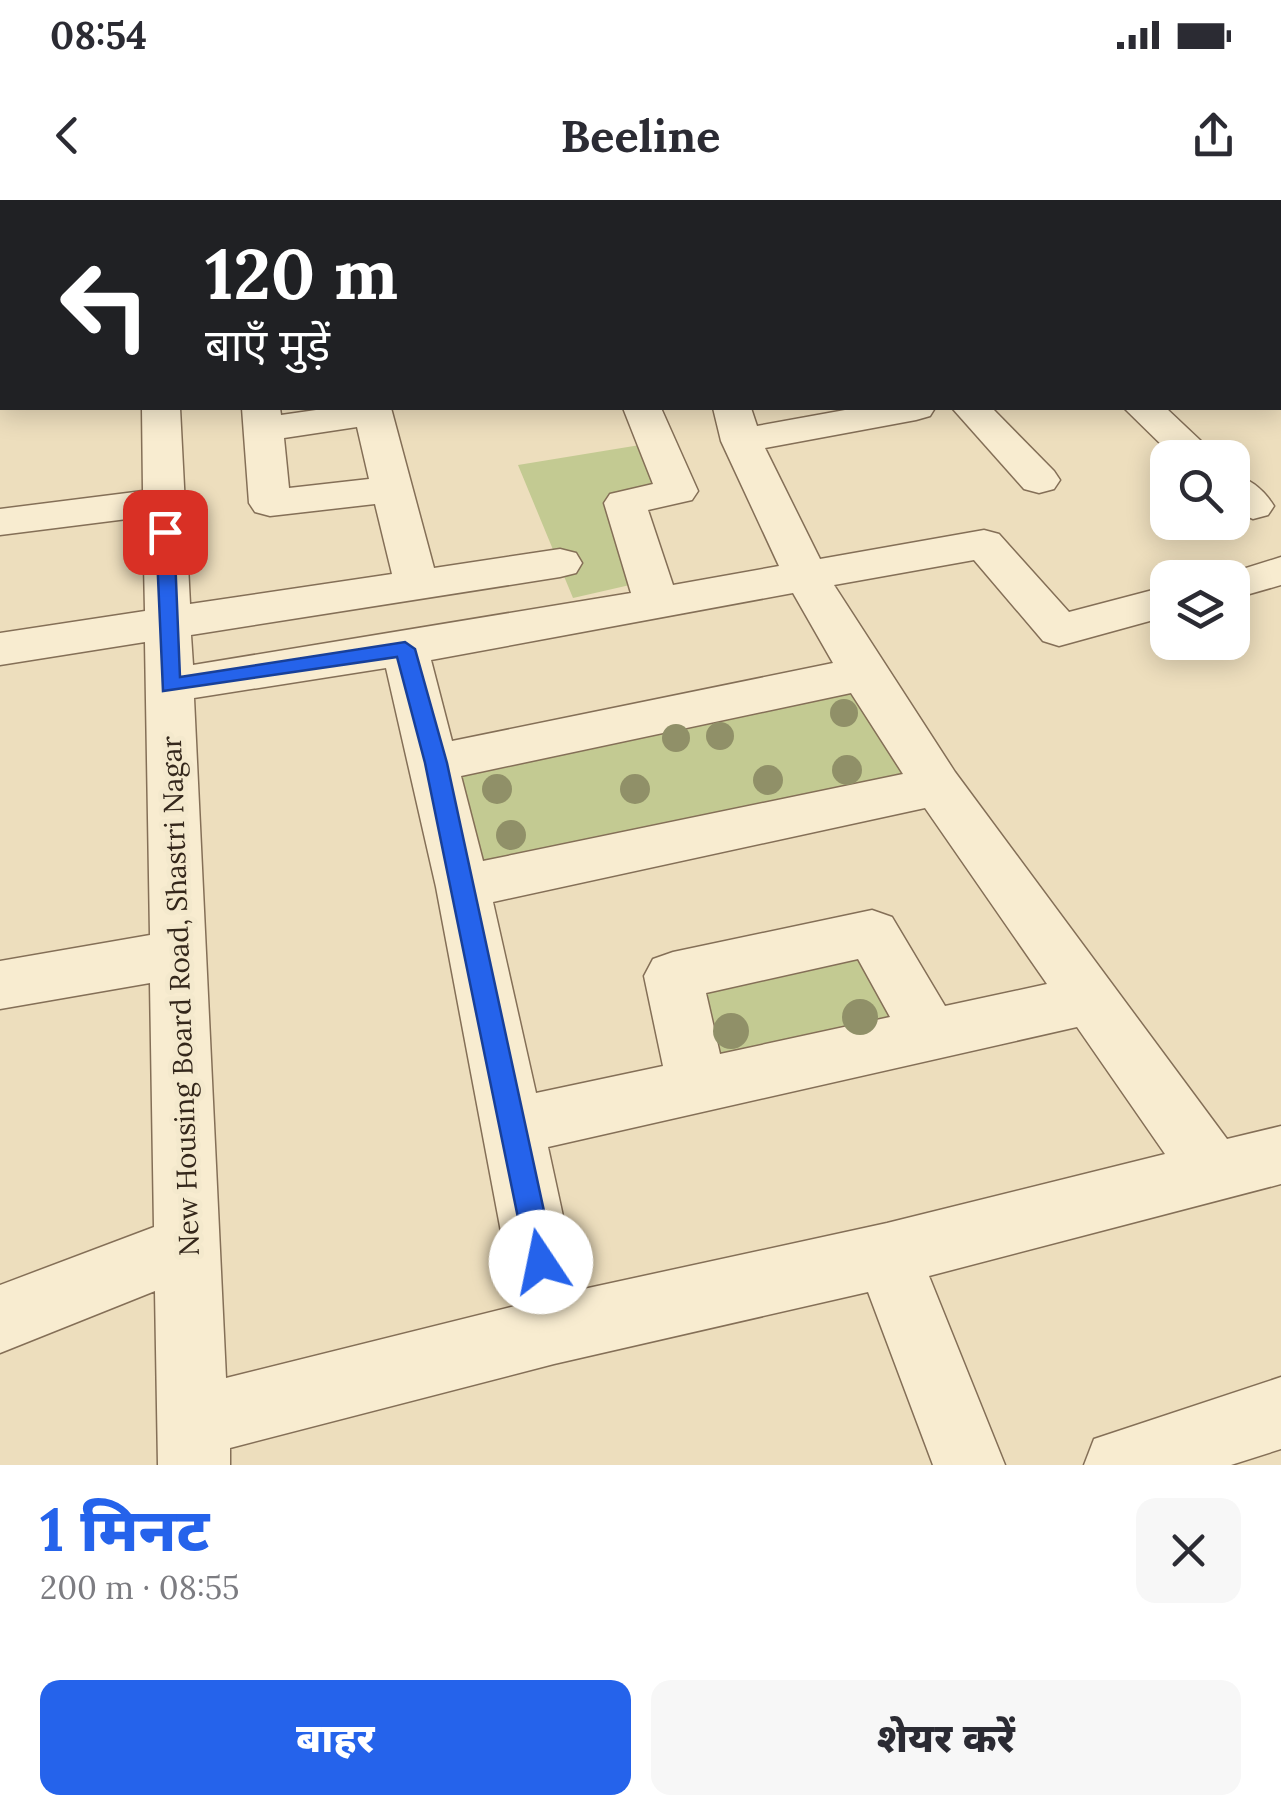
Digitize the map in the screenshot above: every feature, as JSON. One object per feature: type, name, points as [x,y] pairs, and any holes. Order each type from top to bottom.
[{"type":"street","name":"New Housing Board Road, Shastri Nagar","points":[[162,410],[194,1444]]},
{"type":"street","points":[[395,489],[270,503],[262,418],[372,410],[395,489],[417,586]]},
{"type":"street","points":[[643,410],[676,491],[624,503],[656,602]]},
{"type":"street","points":[[894,410],[737,424],[806,576],[862,674],[1214,1172]]},
{"type":"street","points":[[972,410],[1039,480]]},
{"type":"street","points":[[1145,410],[1179,440]]},
{"type":"street","points":[[0,522],[164,501]]},
{"type":"street","points":[[170,686],[405,649],[984,544],[1059,630],[1150,607]]},
{"type":"street","points":[[0,649],[168,626],[560,562]]},
{"type":"street","points":[[1250,580],[1281,572]]},
{"type":"street","points":[[405,649],[436,763],[515,1126],[554,1330]]},
{"type":"street","points":[[436,763],[862,674]]},
{"type":"street","points":[[463,887],[938,786]]},
{"type":"street","points":[[697,1086],[672,976],[854,936],[872,933],[932,1036]]},
{"type":"street","points":[[0,985],[178,954]]},
{"type":"street","points":[[515,1126],[1092,1000]]},
{"type":"street","points":[[194,1444],[554,1330],[887,1254],[1281,1155]]},
{"type":"street","points":[[0,1319],[187,1246]]},
{"type":"street","points":[[887,1254],[969,1465]]},
{"type":"street","points":[[1154,1460],[1281,1413]]},
{"type":"green space","points":[[646,444],[662,487],[612,497],[643,582],[573,598],[518,465]]},
{"type":"green space","points":[[853,687],[913,775],[485,883],[456,772]]},
{"type":"green space","points":[[875,951],[909,1031],[708,1080],[683,986]]},
{"type":"route","points":[[165,532],[170,686],[405,649],[436,763],[541,1262]]}]
